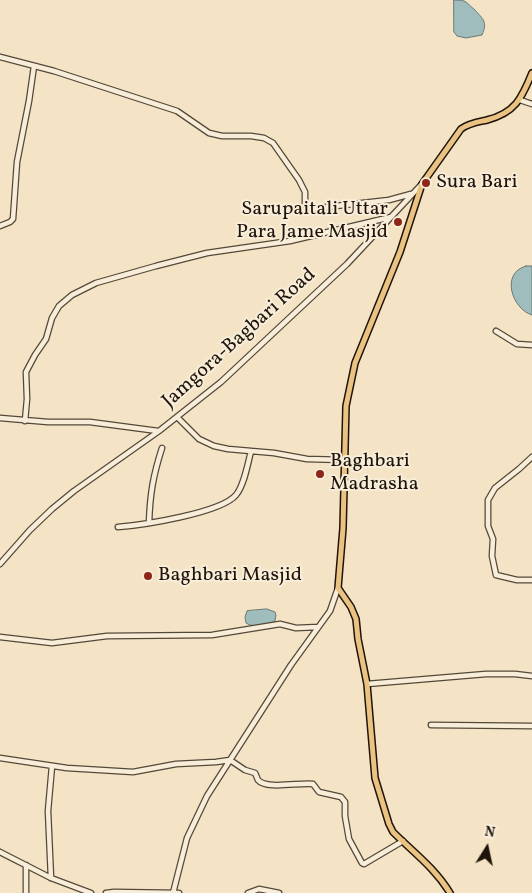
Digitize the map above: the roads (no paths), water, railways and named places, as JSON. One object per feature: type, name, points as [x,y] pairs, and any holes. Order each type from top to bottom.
[{"type":"main road","points":[[450,893],[430,866],[393,832],[376,778],[367,684],[356,619],[351,607],[338,588],[343,528],[346,406],[355,363],[400,252],[422,184],[461,129],[504,114],[520,100],[532,73]]},
{"type":"street","points":[[0,57],[76,78],[177,112],[209,133],[230,137],[258,137],[273,143],[299,180],[305,192],[306,204],[309,209],[389,200],[412,193]]},
{"type":"street","points":[[0,226],[13,219],[17,162],[34,66]]},
{"type":"street","points":[[520,100],[532,104]]},
{"type":"street","name":"Jamgora-Bagbari Road","points":[[0,564],[2,559],[52,509],[177,417],[221,382],[347,264],[422,184]]},
{"type":"street","points":[[25,421],[27,399],[26,372],[46,339],[52,318],[59,306],[72,295],[96,283],[207,253],[290,241],[391,216]]},
{"type":"street","points":[[496,331],[518,344],[532,345]]},
{"type":"street","points":[[177,417],[196,437],[206,444],[228,449],[274,453],[307,459],[344,460]]},
{"type":"street","points":[[0,418],[25,421],[90,422],[158,431]]},
{"type":"street","points":[[149,523],[154,470],[162,448]]},
{"type":"street","points":[[118,527],[188,516],[232,500],[239,491],[251,451]]},
{"type":"street","points":[[532,457],[520,470],[495,488],[488,500],[487,506],[488,526],[492,532],[493,539],[492,556],[496,575],[517,580],[532,580]]},
{"type":"street","points":[[173,893],[187,838],[207,796],[291,665],[330,611],[338,588]]},
{"type":"street","points":[[0,637],[52,643],[107,636],[212,635],[280,624],[296,628],[318,627]]},
{"type":"street","points":[[367,684],[486,674],[532,676]]},
{"type":"street","points":[[431,725],[532,726]]},
{"type":"street","points":[[0,758],[90,771],[133,772],[176,764],[230,760],[245,770],[255,773],[258,780],[262,782],[279,785],[313,784],[319,792],[341,797],[345,802],[345,816],[349,839],[364,864],[403,841]]},
{"type":"street","points":[[51,878],[48,811],[52,766]]},
{"type":"street","points":[[0,852],[51,878],[91,893]]},
{"type":"street","points":[[26,865],[26,893]]},
{"type":"street","points":[[248,893],[259,889],[279,893]]},
{"type":"street","points":[[106,893],[178,893]]},
{"type":"water","points":[[454,0],[466,2],[484,21],[485,27],[482,35],[466,38],[457,36],[454,32]]},
{"type":"water","points":[[526,266],[532,266],[532,315],[519,306],[514,299],[511,283],[513,276],[518,270]]},
{"type":"water","points":[[267,609],[275,612],[275,621],[260,626],[252,626],[246,623],[247,611]]},
{"type":"place","name":"Sura Bari","points":[[426,183]]},
{"type":"place","name":"Sarupaitali Uttar Para Jame Masjid","points":[[398,222]]},
{"type":"place","name":"Baghbari Madrasha","points":[[320,474]]},
{"type":"place","name":"Baghbari Masjid","points":[[148,576]]}]
